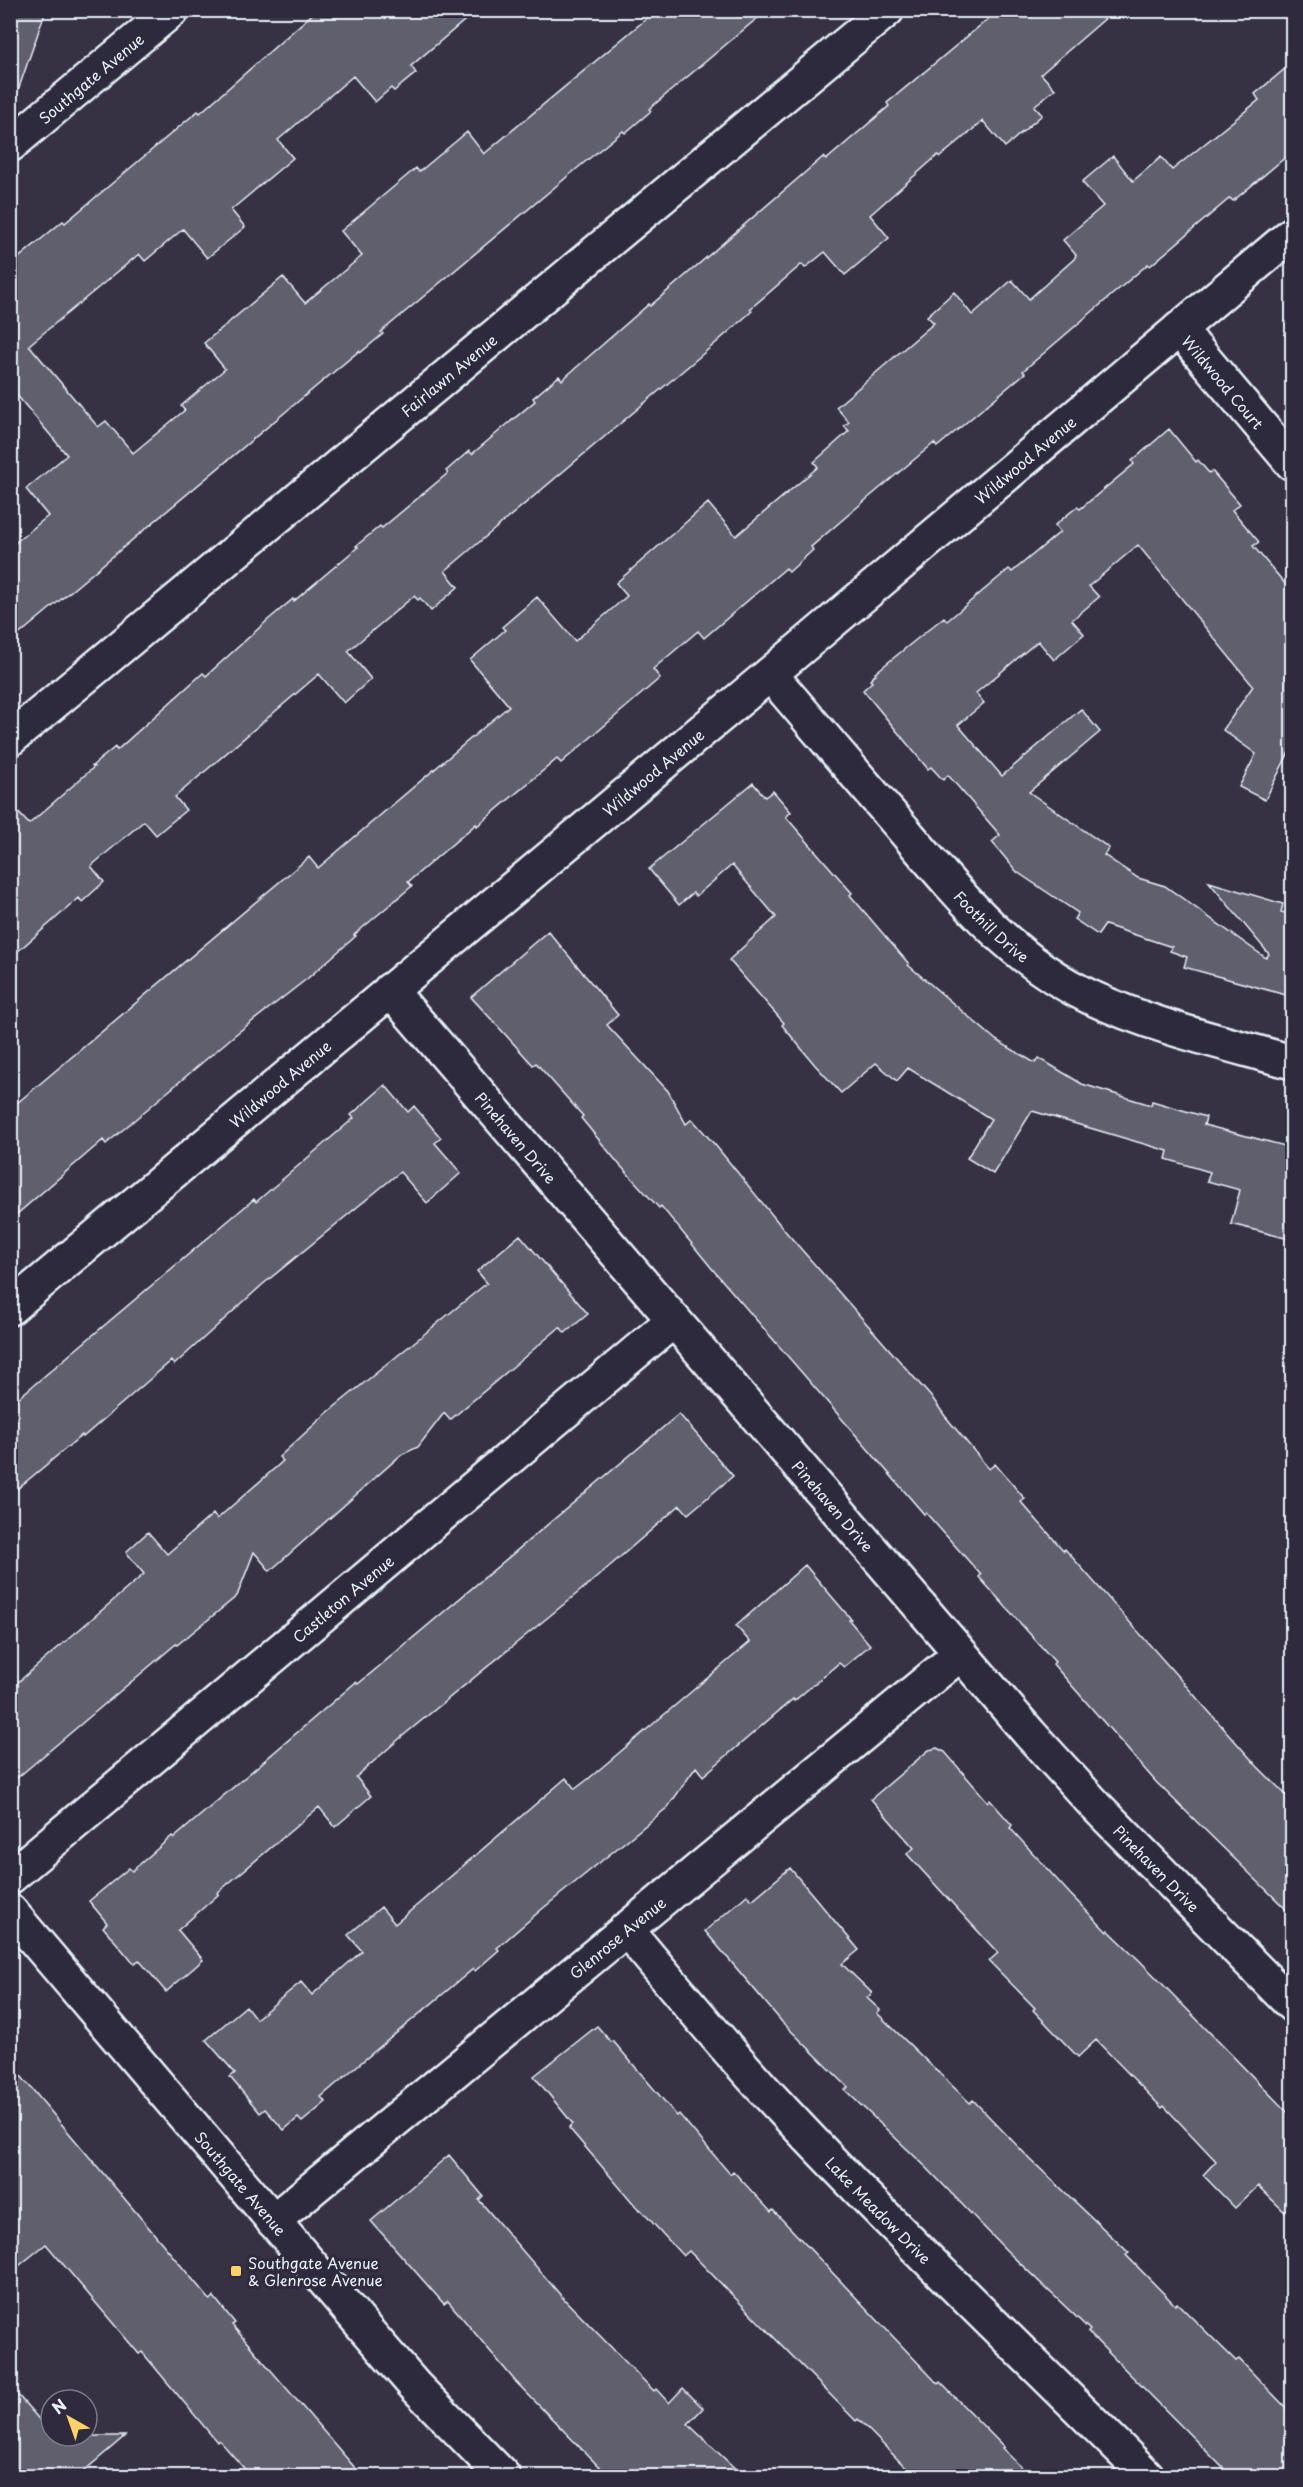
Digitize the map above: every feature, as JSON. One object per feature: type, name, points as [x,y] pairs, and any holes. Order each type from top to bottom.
[{"type":"street","name":"Southgate Avenue","points":[[10,145],[172,10]]},
{"type":"street","name":"Fairlawn Avenue","points":[[10,739],[887,10]]},
{"type":"street","name":"Wildwood Avenue","points":[[10,1308],[1293,234]]},
{"type":"street","name":"Wildwood Court","points":[[1179,329],[1293,463]]},
{"type":"street","name":"Foothill Drive","points":[[770,674],[951,886],[992,930],[1036,966],[1089,997],[1143,1019],[1293,1062]]},
{"type":"street","name":"Pinehaven Drive","points":[[390,990],[960,1654],[1096,1806],[1293,2005]]},
{"type":"street","name":"Castleton Avenue","points":[[10,1876],[674,1320]]},
{"type":"street","name":"Glenrose Avenue","points":[[273,2221],[960,1654]]},
{"type":"street","name":"Southgate Avenue","points":[[10,1911],[416,2386],[503,2476]]},
{"type":"street","name":"Lake Meadow Drive","points":[[627,1929],[706,2025],[778,2105],[852,2182],[1147,2476]]},
{"type":"building","points":[[10,10],[46,10],[15,99],[10,98]]},
{"type":"building","points":[[317,10],[477,10],[411,66],[416,73],[394,91],[391,88],[375,102],[353,76],[278,140],[293,158],[231,210],[245,227],[207,258],[183,229],[145,261],[139,254],[29,345],[98,427],[106,421],[133,453],[185,410],[181,406],[225,369],[204,343],[283,277],[305,303],[362,256],[341,231],[416,168],[419,172],[467,132],[484,154],[657,10],[767,10],[649,109],[651,111],[625,133],[623,131],[580,166],[381,332],[383,334],[360,353],[359,351],[10,642],[10,547],[48,516],[26,489],[67,455],[10,387],[10,265],[63,221],[65,223],[198,111],[200,113]]},
{"type":"building","points":[[999,10],[1115,10],[1041,74],[1055,89],[1034,106],[1042,115],[1005,147],[983,121],[940,157],[938,155],[870,215],[889,238],[845,275],[825,252],[805,268],[802,264],[750,309],[752,311],[717,342],[445,571],[458,587],[431,611],[420,598],[418,600],[414,596],[348,651],[371,679],[344,703],[319,674],[175,797],[186,810],[156,835],[144,821],[91,866],[104,882],[82,902],[79,898],[10,958],[10,804],[29,824],[94,767],[92,766],[115,747],[117,750],[203,673],[206,676],[269,619],[358,547],[356,546],[380,526],[382,528],[448,473],[446,471],[469,451],[472,454],[535,401],[533,398],[559,376],[562,380],[823,157],[826,160],[889,106],[887,103]]},
{"type":"building","points":[[1293,62],[1293,151],[1233,201],[1230,198],[1150,266],[1148,264],[937,447],[934,443],[855,509],[811,547],[813,550],[789,572],[786,568],[704,638],[698,631],[653,669],[660,678],[561,763],[557,759],[477,826],[476,824],[408,882],[412,886],[308,978],[236,1034],[106,1144],[103,1140],[10,1220],[10,1109],[309,857],[318,868],[509,706],[470,660],[505,630],[502,627],[537,597],[575,641],[627,596],[616,583],[708,503],[736,536],[818,467],[814,462],[849,431],[844,426],[849,422],[836,407],[934,323],[927,316],[954,292],[972,315],[1012,280],[1029,299],[1074,259],[1076,255],[1063,240],[1103,206],[1082,182],[1113,156],[1133,181],[1161,157],[1172,170],[1259,100],[1255,94]]},
{"type":"building","points":[[1169,429],[1196,462],[1198,460],[1209,473],[1212,471],[1240,504],[1232,510],[1259,542],[1253,546],[1293,593],[1293,744],[1265,800],[1239,787],[1256,754],[1223,730],[1253,686],[1138,545],[1089,586],[1099,597],[1072,620],[1084,634],[1054,660],[1038,641],[976,693],[984,703],[958,725],[1002,776],[1081,709],[1100,732],[1029,792],[1109,848],[1104,855],[1138,878],[1165,886],[1266,958],[1269,954],[1209,882],[1283,904],[1281,912],[1293,915],[1293,997],[1184,967],[1187,957],[1170,951],[1172,947],[1105,925],[1098,935],[1074,919],[1078,913],[1017,872],[992,842],[1000,835],[948,775],[943,780],[931,767],[928,769],[863,690],[872,682],[870,680],[875,673],[944,617],[947,621],[1009,569],[1012,572],[1060,532],[1055,525],[1077,507],[1080,509],[1134,464],[1132,461]]},
{"type":"building","points":[[753,783],[765,797],[773,791],[791,812],[786,817],[852,893],[850,895],[908,965],[996,1040],[1035,1063],[1039,1058],[1082,1084],[1151,1105],[1152,1101],[1206,1117],[1204,1125],[1293,1148],[1293,1240],[1231,1224],[1240,1190],[1207,1181],[1210,1172],[1166,1159],[1168,1151],[1032,1111],[993,1174],[967,1158],[991,1119],[908,1068],[897,1081],[876,1063],[841,1093],[815,1065],[782,1025],[784,1023],[729,960],[776,917],[732,865],[696,896],[693,893],[679,905],[649,869]]},
{"type":"building","points":[[548,931],[618,1015],[607,1025],[668,1091],[686,1124],[692,1119],[786,1232],[933,1399],[989,1469],[995,1464],[1025,1499],[1021,1502],[1064,1551],[1065,1549],[1257,1766],[1293,1802],[1293,1916],[1156,1782],[1053,1664],[1055,1662],[979,1577],[981,1575],[926,1513],[924,1514],[714,1271],[661,1206],[659,1208],[618,1163],[581,1118],[583,1116],[536,1063],[533,1065],[471,997]]},
{"type":"building","points":[[385,1085],[408,1112],[414,1106],[441,1138],[435,1143],[461,1173],[427,1203],[400,1172],[262,1285],[174,1365],[171,1361],[83,1437],[82,1435],[10,1495],[10,1405],[254,1199],[256,1202],[354,1118],[351,1115]]},
{"type":"building","points":[[520,1235],[588,1314],[565,1333],[560,1327],[450,1420],[444,1413],[418,1447],[401,1455],[270,1571],[254,1552],[237,1596],[176,1644],[10,1784],[10,1689],[144,1574],[126,1552],[148,1532],[167,1554],[213,1514],[217,1519],[283,1461],[279,1457],[327,1413],[487,1283],[477,1271]]},
{"type":"building","points":[[679,1414],[733,1476],[688,1514],[680,1505],[596,1578],[399,1739],[356,1777],[371,1796],[335,1827],[319,1807],[217,1893],[219,1894],[178,1930],[203,1960],[166,1992],[139,1960],[134,1964],[103,1927],[107,1923],[89,1901],[129,1868],[132,1871],[172,1836],[174,1838],[356,1682],[358,1684]]},
{"type":"building","points":[[805,1565],[870,1645],[844,1667],[839,1663],[794,1701],[793,1699],[703,1776],[696,1767],[668,1807],[541,1910],[497,1948],[499,1950],[475,1971],[473,1969],[351,2071],[321,2097],[326,2102],[302,2122],[298,2118],[284,2130],[265,2109],[260,2113],[230,2077],[235,2073],[206,2040],[246,2006],[256,2019],[301,1982],[312,1995],[362,1951],[348,1935],[381,1907],[395,1924],[566,1778],[575,1789],[587,1780],[750,1642],[736,1626]]},
{"type":"building","points":[[937,1748],[945,1752],[988,1802],[990,1800],[1012,1825],[1010,1828],[1070,1894],[1107,1932],[1108,1930],[1140,1961],[1293,2118],[1293,2220],[1258,2186],[1235,2208],[1203,2175],[1216,2161],[1164,2106],[1162,2108],[1096,2040],[1078,2057],[989,1961],[998,1953],[907,1854],[914,1848],[871,1799],[929,1750]]},
{"type":"building","points":[[790,1868],[859,1950],[842,1964],[872,1993],[867,1998],[880,2010],[877,2013],[970,2103],[973,2100],[1031,2160],[1129,2253],[1126,2255],[1175,2305],[1177,2303],[1236,2361],[1239,2359],[1293,2415],[1293,2476],[1231,2476],[1088,2332],[1090,2330],[845,2090],[848,2087],[782,2022],[705,1931],[747,1895],[752,1900]]},
{"type":"building","points":[[597,2026],[611,2042],[613,2041],[677,2116],[679,2114],[730,2174],[733,2171],[771,2212],[773,2210],[938,2384],[940,2382],[1030,2476],[914,2476],[858,2419],[856,2421],[689,2251],[683,2256],[639,2210],[569,2128],[573,2124],[534,2076]]},
{"type":"building","points":[[10,2063],[210,2300],[214,2297],[235,2323],[232,2325],[362,2476],[251,2476],[219,2440],[217,2442],[142,2352],[139,2354],[46,2244],[10,2273]]},
{"type":"building","points":[[449,2155],[483,2196],[479,2200],[563,2298],[654,2391],[656,2389],[669,2403],[683,2388],[703,2408],[688,2424],[743,2476],[608,2476],[516,2382],[448,2301],[444,2304],[371,2221]]},
{"type":"building","points":[[10,2386],[39,2419],[39,2448],[99,2448],[99,2436],[125,2436],[78,2476],[10,2476]]},
{"type":"place","name":"Southgate Avenue & Glenrose Avenue","points":[[236,2271]]}]
